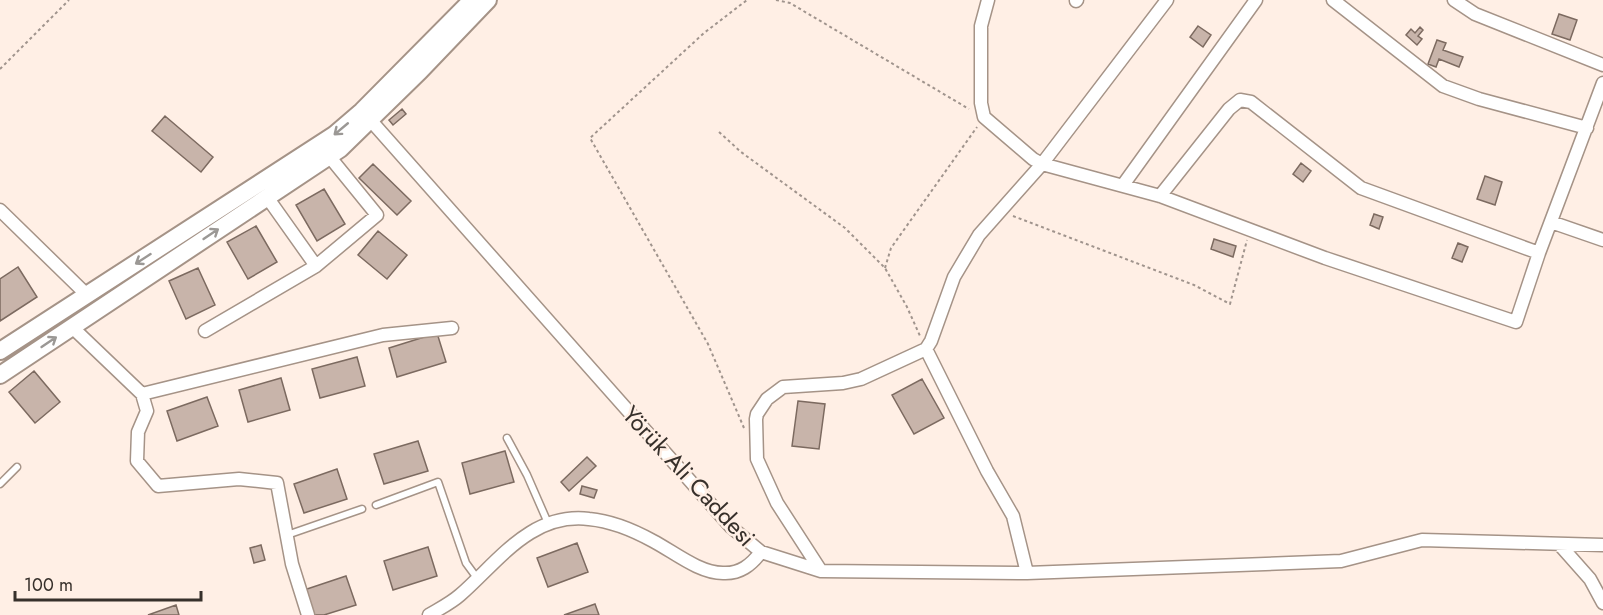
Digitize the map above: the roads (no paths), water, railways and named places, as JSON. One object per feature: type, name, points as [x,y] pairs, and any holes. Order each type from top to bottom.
[{"type":"street","points":[[0,375],[340,149],[366,115],[472,0]]},
{"type":"street","points":[[0,351],[366,115],[488,0]]},
{"type":"street","points":[[988,0],[981,26],[981,103],[984,117],[1033,159],[1042,164],[1160,196],[1325,258],[1516,322],[1539,253],[1603,83]]},
{"type":"street","points":[[821,571],[777,503],[757,459],[757,414],[767,399],[783,387],[843,383],[861,379],[926,349],[954,277],[979,235],[1042,164],[1167,0]]},
{"type":"street","points":[[1123,185],[1256,0]]},
{"type":"street","points":[[1333,0],[1443,86],[1479,99],[1587,128]]},
{"type":"street","points":[[1454,0],[1475,14],[1603,65]]},
{"type":"street","points":[[1160,196],[1229,109],[1240,100],[1251,102],[1360,188],[1539,253]]},
{"type":"street","name":"Yörük Ali Caddesi","points":[[366,115],[731,527],[761,552],[752,564],[743,570],[722,574],[706,570],[633,531],[586,518],[567,519],[548,523],[532,530],[512,545],[459,596],[429,615]]},
{"type":"street","points":[[205,331],[316,266],[377,215],[329,156]]},
{"type":"street","points":[[267,197],[316,266]]},
{"type":"street","points":[[0,210],[87,295]]},
{"type":"street","points":[[1551,222],[1603,240]]},
{"type":"street","points":[[72,327],[142,394],[147,411],[138,432],[137,461],[158,486],[238,478],[277,483],[292,564],[308,615]]},
{"type":"street","points":[[142,394],[383,335],[453,328]]},
{"type":"street","points":[[926,349],[987,471],[1013,516],[1027,573]]},
{"type":"street","points":[[761,552],[821,571],[1027,573],[1341,561],[1422,540],[1603,545]]},
{"type":"street","points":[[1559,544],[1590,579],[1603,603]]},
{"type":"street","points":[[1590,579],[1603,584]]},
{"type":"lane","points":[[507,438],[527,475],[548,523]]},
{"type":"lane","points":[[0,484],[17,467]]},
{"type":"lane","points":[[376,505],[438,482],[466,563],[477,578]]},
{"type":"lane","points":[[287,535],[362,509]]}]
